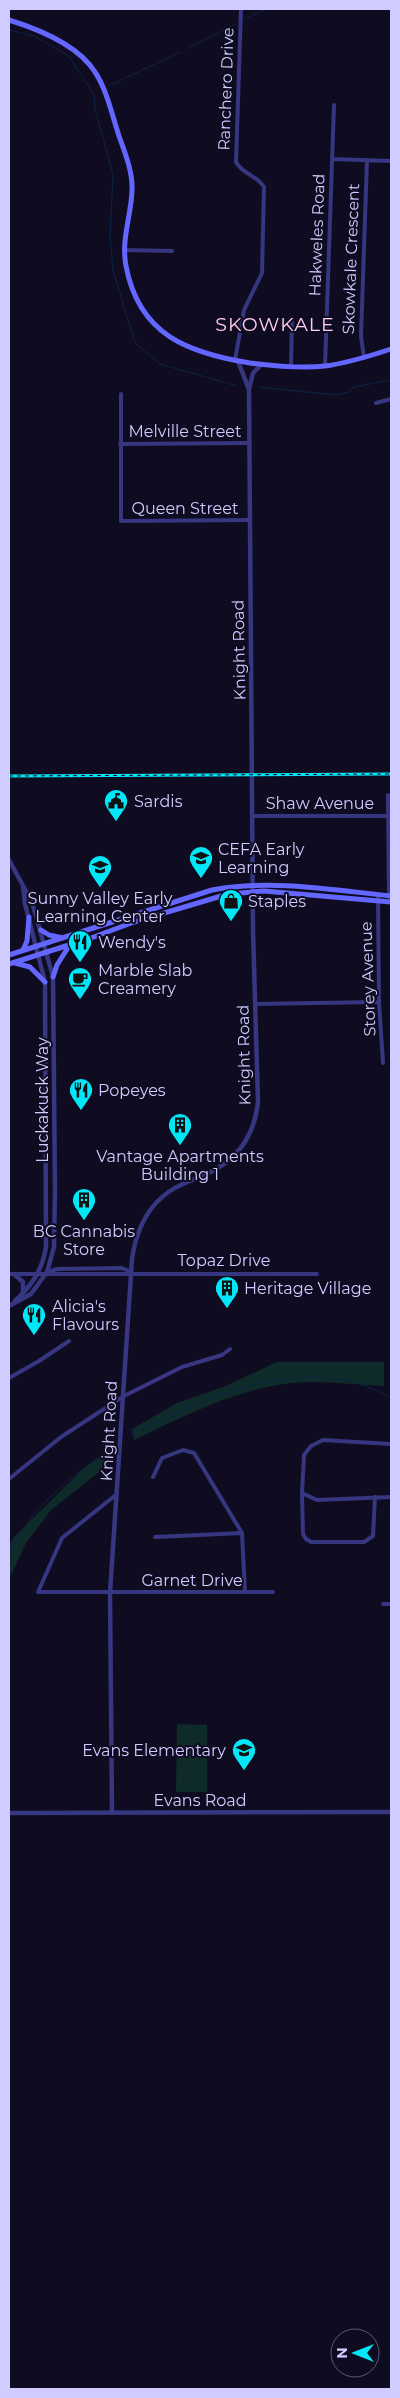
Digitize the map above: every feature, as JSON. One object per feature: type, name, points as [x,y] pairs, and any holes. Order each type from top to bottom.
[{"type":"main road","points":[[9,20],[26,26],[66,46],[82,57],[95,72],[108,103],[132,182],[124,250],[129,280],[136,296],[159,328],[187,348],[203,354],[291,367],[325,366],[364,358],[391,349]]},
{"type":"main road","points":[[9,955],[212,890],[253,885],[390,899]]},
{"type":"main road","points":[[12,964],[69,946],[134,922],[212,898],[253,892],[378,898]]},
{"type":"main road","points":[[22,950],[28,941],[29,917]]},
{"type":"main road","points":[[41,930],[49,935],[63,938]]},
{"type":"main road","points":[[53,977],[57,965],[69,946]]},
{"type":"main road","points":[[12,964],[30,967],[45,982]]},
{"type":"street","name":"Ranchero Drive","points":[[236,360],[244,310],[262,273],[264,187],[260,180],[244,171],[236,162],[241,9]]},
{"type":"street","name":"Hakweles Road","points":[[325,366],[334,105]]},
{"type":"street","points":[[332,159],[391,161]]},
{"type":"street","name":"Skowkale Crescent","points":[[364,358],[361,336],[367,160]]},
{"type":"street","points":[[124,250],[172,251]]},
{"type":"street","points":[[291,367],[292,318]]},
{"type":"street","name":"Knight Road","points":[[236,360],[249,388]]},
{"type":"street","name":"Knight Road","points":[[112,1812],[110,1593],[131,1272],[135,1239],[151,1209],[179,1186],[219,1167],[237,1153],[253,1129],[258,1102],[252,816],[249,388],[254,373],[261,364]]},
{"type":"street","points":[[120,444],[121,394]]},
{"type":"street","points":[[376,404],[391,399]]},
{"type":"street","name":"Melville Street","points":[[120,444],[250,443]]},
{"type":"street","name":"Queen Street","points":[[120,444],[121,521],[250,520]]},
{"type":"street","points":[[388,795],[390,899]]},
{"type":"street","name":"Shaw Avenue","points":[[252,816],[388,816]]},
{"type":"street","name":"Luckakuck Way","points":[[9,860],[32,902],[53,977],[54,1231],[51,1261],[47,1272],[31,1294],[10,1305]]},
{"type":"street","name":"Luckakuck Way","points":[[10,1305],[22,1294],[39,1273],[46,1247],[45,982],[22,883]]},
{"type":"street","name":"Storey Avenue","points":[[378,898],[379,1002],[383,1063]]},
{"type":"street","points":[[255,1004],[379,1002]]},
{"type":"street","name":"Topaz Drive","points":[[11,1274],[47,1272],[57,1275],[122,1275],[131,1272],[317,1274]]},
{"type":"street","points":[[11,1274],[23,1282],[22,1294]]},
{"type":"street","points":[[9,1378],[39,1362],[69,1341]]},
{"type":"street","points":[[9,1479],[68,1432],[124,1396],[182,1367],[222,1355],[230,1349]]},
{"type":"street","points":[[375,1497],[373,1536],[369,1540],[364,1542],[311,1542],[303,1534],[302,1493],[304,1455],[311,1446],[323,1440],[391,1444]]},
{"type":"street","points":[[153,1477],[162,1458],[183,1450],[194,1453],[242,1533],[245,1592]]},
{"type":"street","name":"Garnet Drive","points":[[118,1493],[62,1538],[38,1592],[273,1592]]},
{"type":"street","points":[[302,1493],[317,1500],[391,1497]]},
{"type":"street","points":[[155,1537],[242,1533]]},
{"type":"street","points":[[383,1604],[391,1604]]},
{"type":"street","name":"Evans Road","points":[[9,1813],[391,1812]]},
{"type":"green space","points":[[277,1362],[384,1362],[384,1386],[314,1382],[271,1386],[231,1397],[134,1440],[132,1429],[177,1403],[223,1387]]},
{"type":"green space","points":[[112,1448],[112,1462],[51,1510],[26,1543],[9,1579],[9,1547],[13,1538],[81,1471]]},
{"type":"green space","points":[[177,1724],[207,1725],[207,1792],[176,1792]]},
{"type":"waterway","points":[[245,19],[265,9]]},
{"type":"waterway","points":[[188,48],[236,24]]},
{"type":"waterway","points":[[9,30],[34,36],[69,56],[94,95],[95,109],[113,174],[110,235],[113,270],[135,343],[160,364],[237,386]]},
{"type":"waterway","points":[[109,86],[180,52]]},
{"type":"waterway","points":[[259,387],[336,395],[349,392],[354,387],[391,380]]},
{"type":"waterway","points":[[130,1435],[191,1406],[224,1394],[258,1384],[292,1378],[326,1378],[359,1384],[391,1398]]},
{"type":"waterway","points":[[9,1558],[17,1540],[38,1509],[65,1483],[111,1448]]},
{"type":"railway","points":[[9,776],[391,774]]},
{"type":"place","name":"Sardis","points":[[116,822]]},
{"type":"place","name":"CEFA Early Learning","points":[[201,879]]},
{"type":"place","name":"Sunny Valley Early Learning Center","points":[[100,888]]},
{"type":"place","name":"Staples","points":[[231,922]]},
{"type":"place","name":"Wendy's","points":[[80,963]]},
{"type":"place","name":"Marble Slab Creamery","points":[[80,1000]]},
{"type":"place","name":"Popeyes","points":[[81,1111]]},
{"type":"place","name":"Vantage Apartments Building 1","points":[[180,1146]]},
{"type":"place","name":"BC Cannabis Store","points":[[84,1221]]},
{"type":"place","name":"Heritage Village","points":[[227,1309]]},
{"type":"place","name":"Alicia's Flavours","points":[[34,1336]]},
{"type":"place","name":"Evans Elementary","points":[[244,1771]]},
{"type":"district","name":"SKOWKALE","points":[[275,324]]}]
